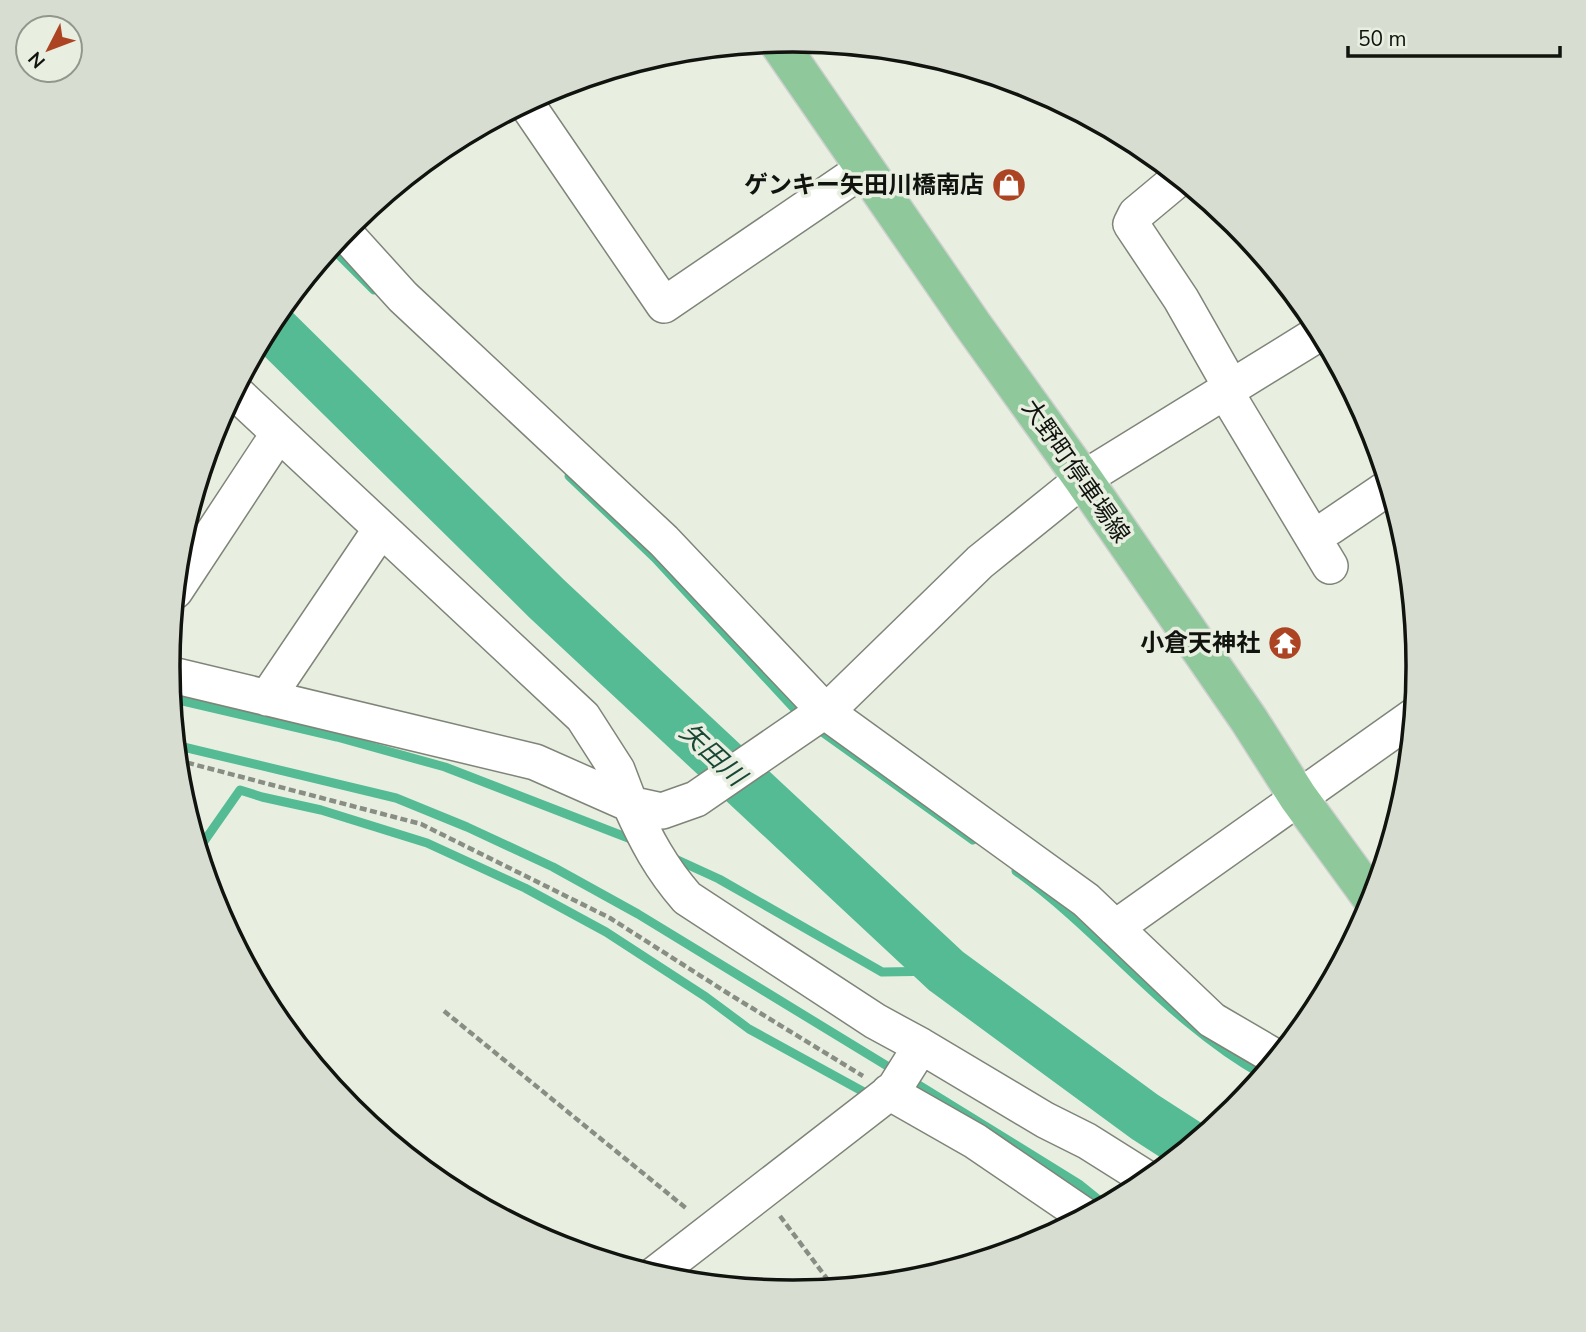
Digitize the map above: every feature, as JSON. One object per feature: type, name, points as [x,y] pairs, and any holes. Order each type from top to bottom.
[{"type":"main road","name":"大野町停車場線","points":[[785,52],[1249,720],[1298,797],[1366,885]]},
{"type":"street","points":[[532,111],[664,305],[865,168]]},
{"type":"street","points":[[1172,184],[1136,214],[1131,224],[1181,299],[1228,389],[1330,566]]},
{"type":"street","points":[[351,240],[403,297],[664,541],[821,714],[1086,900],[1212,1020],[1269,1053]]},
{"type":"street","points":[[180,677],[535,762],[630,804],[662,811],[696,799],[821,714],[980,562],[1083,479],[1311,338]]},
{"type":"street","points":[[242,398],[583,717],[617,770],[645,838],[664,872],[687,898],[875,1021],[916,1053],[1087,1141],[1138,1173]]},
{"type":"street","points":[[187,573],[279,433]]},
{"type":"street","points":[[1330,527],[1381,493]]},
{"type":"street","points":[[267,698],[381,530]]},
{"type":"street","points":[[1115,928],[1403,724]]},
{"type":"street","points":[[665,1266],[891,1091],[916,1053]]},
{"type":"street","points":[[891,1091],[975,1141],[1076,1210]]},
{"type":"path","points":[[188,763],[421,824],[610,918],[729,995],[891,1091]]},
{"type":"path","points":[[444,1011],[712,1229]]},
{"type":"path","points":[[762,1191],[827,1278]]},
{"type":"waterway","points":[[338,254],[374,290]]},
{"type":"waterway","name":"矢田川","points":[[278,334],[547,599],[946,971],[1145,1117],[1181,1140]]},
{"type":"waterway","points":[[569,476],[655,558],[803,718]]},
{"type":"waterway","points":[[181,701],[337,737],[445,767],[636,841]]},
{"type":"waterway","points":[[814,726],[973,840]]},
{"type":"waterway","points":[[185,747],[396,798],[467,827],[553,867],[638,914],[897,1072]]},
{"type":"waterway","points":[[205,840],[240,790],[321,810],[427,843],[525,888],[606,932],[706,997],[749,1029],[873,1097]]},
{"type":"waterway","points":[[671,857],[719,879],[882,972],[946,971]]},
{"type":"waterway","points":[[1016,871],[1048,895],[1197,1030],[1255,1070]]},
{"type":"waterway","points":[[909,1079],[1079,1184],[1097,1199]]},
{"type":"place","name":"ゲンキー矢田川橋南店","points":[[1009,185]]},
{"type":"place","name":"小倉天神社","points":[[1285,643]]}]
